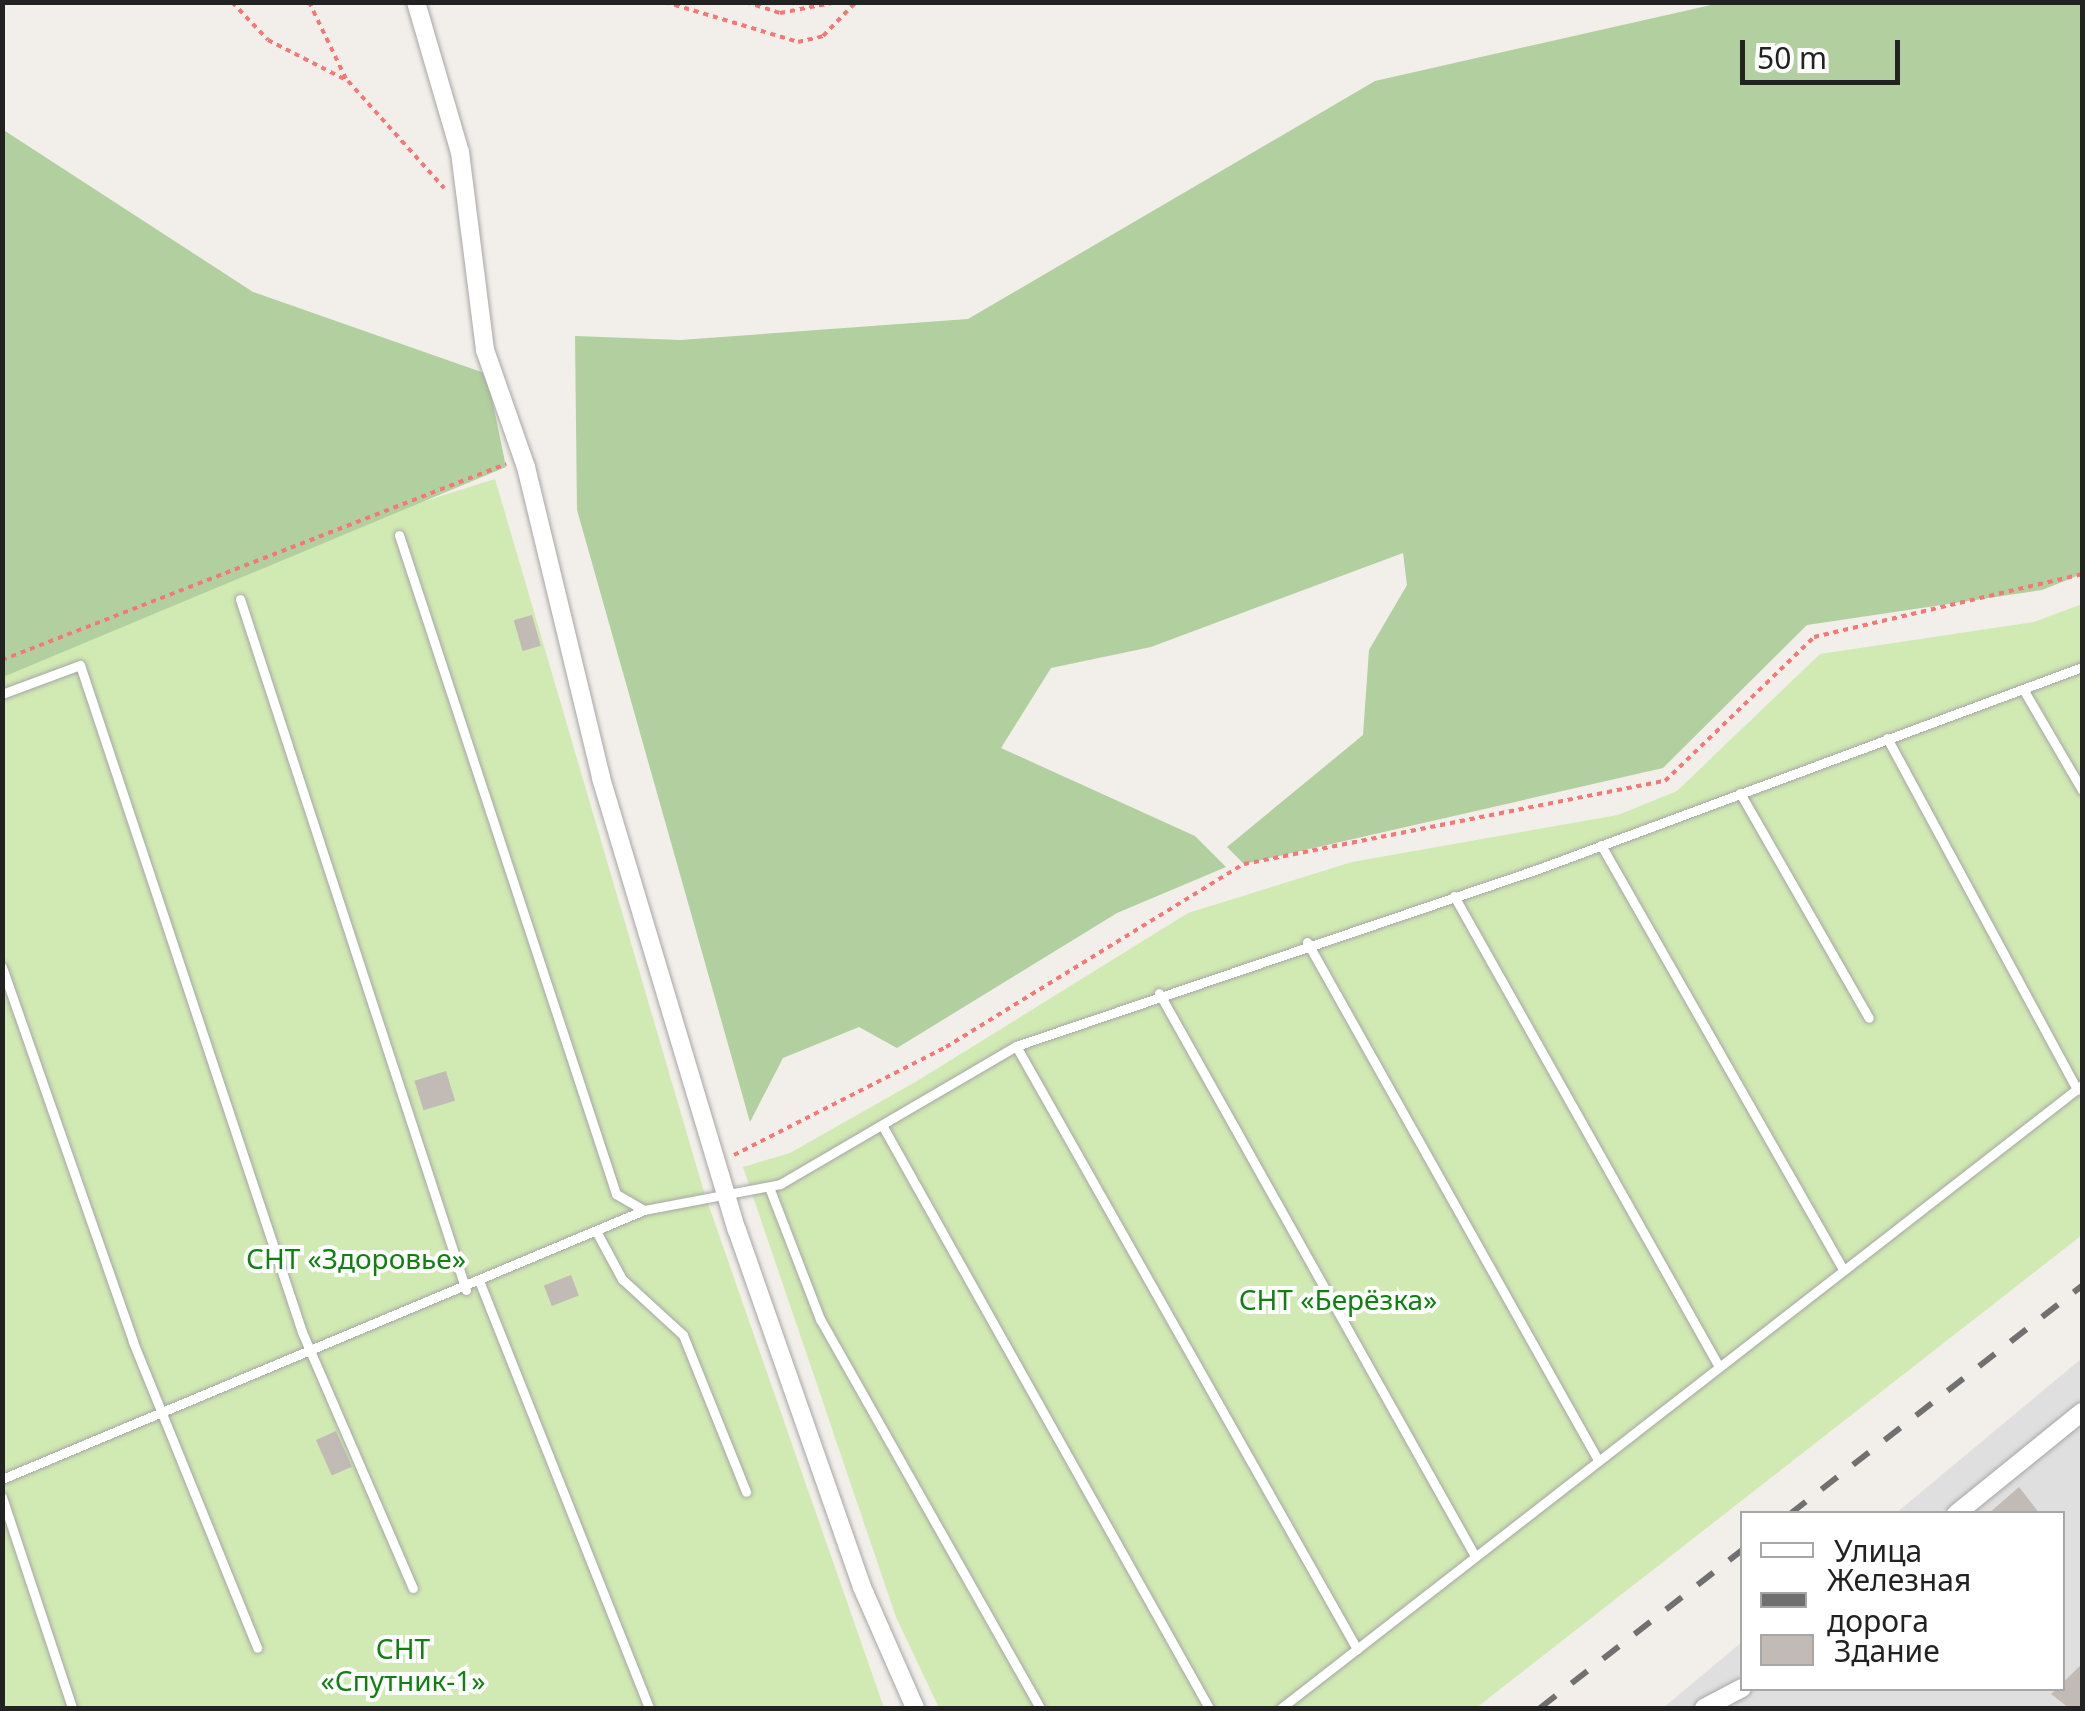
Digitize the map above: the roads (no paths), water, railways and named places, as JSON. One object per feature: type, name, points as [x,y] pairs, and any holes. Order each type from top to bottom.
[{"type":"street","points":[[416,2],[435,42],[466,210],[485,350],[523,457],[601,778],[728,1200],[862,1587],[915,1708]]},
{"type":"street","points":[[1960,1511],[2082,1412]]},
{"type":"street","points":[[1704,1708],[1740,1689]]},
{"type":"lane","points":[[400,536],[616,1194],[644,1210]]},
{"type":"lane","points":[[240,599],[466,1290]]},
{"type":"lane","points":[[2,694],[80,665],[313,1352],[413,1588]]},
{"type":"lane","points":[[2,1479],[466,1290],[644,1210],[728,1200],[769,1188],[1016,1046],[1307,942],[1601,845],[2082,667]]},
{"type":"lane","points":[[2023,689],[2082,790]]},
{"type":"lane","points":[[1281,1708],[1842,1268],[2080,1088],[1887,738]]},
{"type":"lane","points":[[1740,793],[1868,1018]]},
{"type":"lane","points":[[1601,845],[1842,1268]]},
{"type":"lane","points":[[1454,896],[1718,1365]]},
{"type":"lane","points":[[1307,942],[1598,1460]]},
{"type":"lane","points":[[2,968],[160,1414],[257,1648]]},
{"type":"lane","points":[[1159,994],[1475,1556]]},
{"type":"lane","points":[[1016,1046],[1357,1649]]},
{"type":"lane","points":[[882,1125],[1209,1708]]},
{"type":"lane","points":[[769,1188],[820,1319],[1040,1708]]},
{"type":"lane","points":[[596,1231],[622,1279],[684,1335],[746,1492]]},
{"type":"lane","points":[[480,1284],[649,1708]]},
{"type":"lane","points":[[2,1497],[72,1708]]},
{"type":"railway","points":[[1794,1511],[2082,1286]]},
{"type":"railway","points":[[1540,1708],[1740,1552]]},
{"type":"park label","name":"СНТ «Здоровье»","points":[[356,1258]]},
{"type":"park label","name":"СНТ «Берёзка»","points":[[1338,1299]]},
{"type":"park label","name":"СНТ «Спутник-1»","points":[[403,1664]]}]
